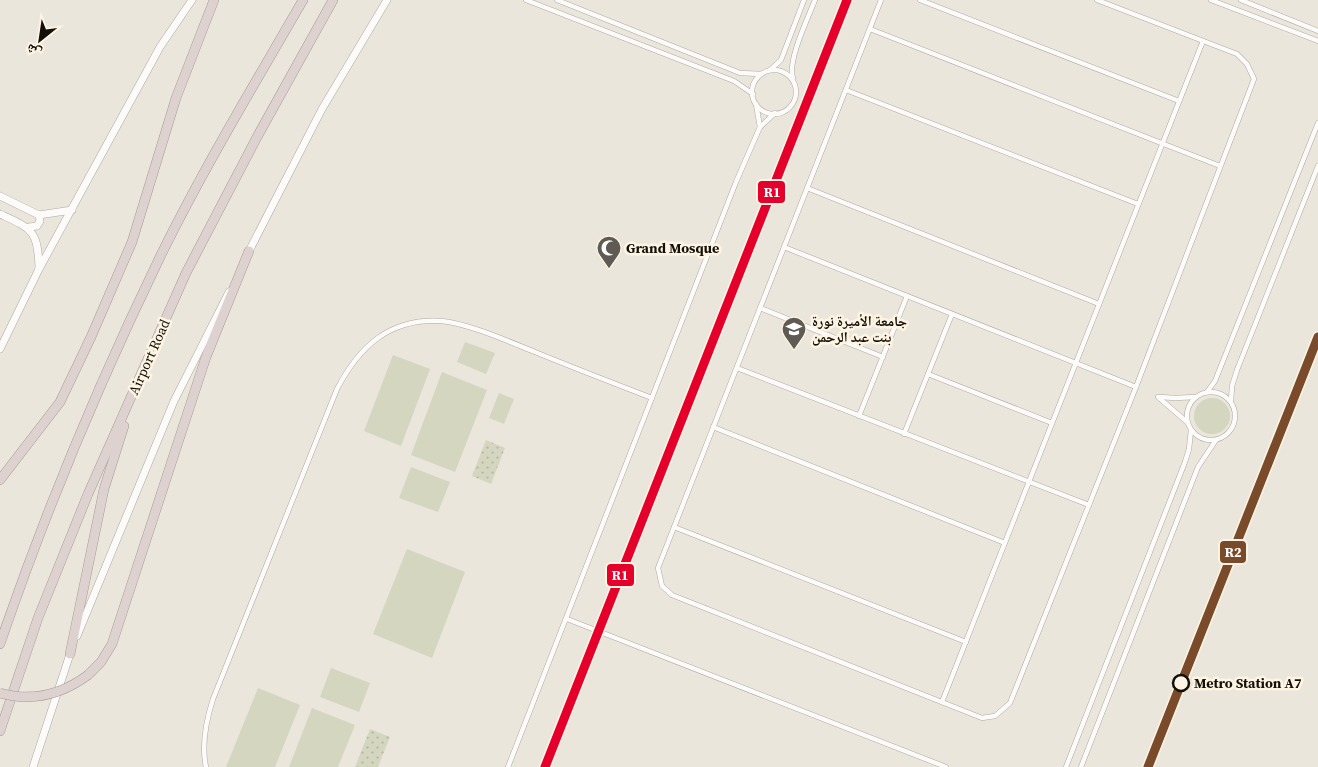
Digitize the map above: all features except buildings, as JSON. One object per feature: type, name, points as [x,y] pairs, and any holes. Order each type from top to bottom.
[{"type":"highway","points":[[0,480],[60,402],[91,337],[132,242],[176,98],[214,0]]},
{"type":"highway","points":[[0,644],[55,496],[104,378],[161,256],[224,137],[303,0]]},
{"type":"highway","name":"Airport Road","points":[[0,730],[38,618],[88,494],[186,273],[257,137],[333,0]]},
{"type":"highway","points":[[0,693],[27,698],[49,696],[68,688],[88,675],[101,662],[112,644],[206,357],[250,251]]},
{"type":"highway","points":[[70,654],[104,489],[138,383]]},
{"type":"main road","points":[[0,349],[39,269],[160,46],[192,0]]},
{"type":"main road","points":[[33,767],[70,654],[94,591],[174,401],[322,109],[387,0]]},
{"type":"main road","points":[[0,196],[39,215],[72,210]]},
{"type":"main road","points":[[0,214],[29,227],[37,226],[40,221],[39,215]]},
{"type":"main road","points":[[29,227],[38,247],[39,269]]},
{"type":"street","points":[[526,0],[734,81],[753,94]]},
{"type":"street","points":[[557,0],[740,72],[762,74]]},
{"type":"street","points":[[760,127],[753,94],[754,83],[762,74],[781,60],[804,0]]},
{"type":"street","points":[[755,101],[763,110],[775,113],[782,112],[792,104],[796,91],[791,72],[792,61],[815,0]]},
{"type":"street","points":[[881,0],[658,568],[662,586],[672,595],[982,718],[995,716],[1010,704],[1136,386],[1254,79],[1247,64],[1237,54],[1096,0]]},
{"type":"street","points":[[920,0],[1179,102]]},
{"type":"street","points":[[1211,0],[1318,42]]},
{"type":"street","points":[[1241,0],[1318,31]]},
{"type":"street","points":[[870,29],[1220,166]]},
{"type":"street","points":[[942,702],[1203,41]]},
{"type":"street","points":[[769,70],[781,71],[793,79]]},
{"type":"street","points":[[846,90],[1138,204]]},
{"type":"street","points":[[508,767],[736,182],[760,127],[775,113]]},
{"type":"street","points":[[1207,392],[1215,381],[1318,123]]},
{"type":"street","points":[[1191,430],[1202,439],[1216,440],[1223,438],[1233,428],[1236,415],[1231,401],[1232,386],[1237,370],[1318,166]]},
{"type":"street","points":[[807,188],[1099,304]]},
{"type":"street","points":[[784,247],[1076,364],[1136,386]]},
{"type":"street","points":[[859,416],[907,296]]},
{"type":"street","points":[[760,308],[883,357]]},
{"type":"street","points":[[904,434],[952,314]]},
{"type":"street","points":[[206,767],[204,739],[212,699],[336,389],[357,356],[370,344],[394,329],[424,322],[442,321],[500,339],[652,398]]},
{"type":"street","points":[[737,368],[1028,483],[1089,505]]},
{"type":"street","points":[[928,374],[1052,423]]},
{"type":"street","points":[[1188,422],[1158,396],[1175,398],[1196,397],[1207,392],[1220,393],[1231,401]]},
{"type":"street","points":[[1066,767],[1185,462],[1189,449],[1191,430],[1188,422],[1188,408],[1196,397]]},
{"type":"street","points":[[713,427],[1004,543]]},
{"type":"street","points":[[1081,767],[1198,467],[1216,440]]},
{"type":"street","points":[[674,527],[966,642]]},
{"type":"street","points":[[567,619],[946,767]]},
{"type":"green space","points":[[465,342],[495,353],[486,374],[457,362]]},
{"type":"green space","points":[[393,355],[430,369],[401,446],[364,431]]},
{"type":"green space","points":[[442,372],[487,390],[455,472],[411,455]]},
{"type":"green space","points":[[499,393],[514,399],[504,424],[489,418]]},
{"type":"green space","points":[[1212,398],[1219,399],[1225,403],[1229,409],[1229,423],[1225,429],[1219,433],[1212,434],[1205,433],[1199,429],[1195,423],[1194,416],[1195,409],[1199,403],[1205,399]]},
{"type":"green space","points":[[486,440],[505,448],[491,484],[472,476]]},
{"type":"green space","points":[[411,467],[450,482],[438,512],[399,498]]},
{"type":"green space","points":[[407,549],[465,572],[432,658],[373,634]]},
{"type":"green space","points":[[331,668],[370,683],[359,712],[320,697]]},
{"type":"green space","points":[[258,688],[300,705],[275,767],[226,767]]},
{"type":"green space","points":[[312,708],[355,725],[338,767],[289,767]]},
{"type":"green space","points":[[370,729],[390,737],[378,767],[355,767]]},
{"type":"tram line","points":[[1153,767],[1318,349]]},
{"type":"transit line","name":"R1","points":[[545,767],[847,0]]},
{"type":"transit line","name":"R2","points":[[1148,767],[1318,337]]},
{"type":"place","name":"Grand Mosque","points":[[609,269]]},
{"type":"place","name":"جامعة الأميرة نورة بنت عبد الرحمن","points":[[794,350]]},
{"type":"place","name":"Metro Station A7","points":[[1181,683]]}]
